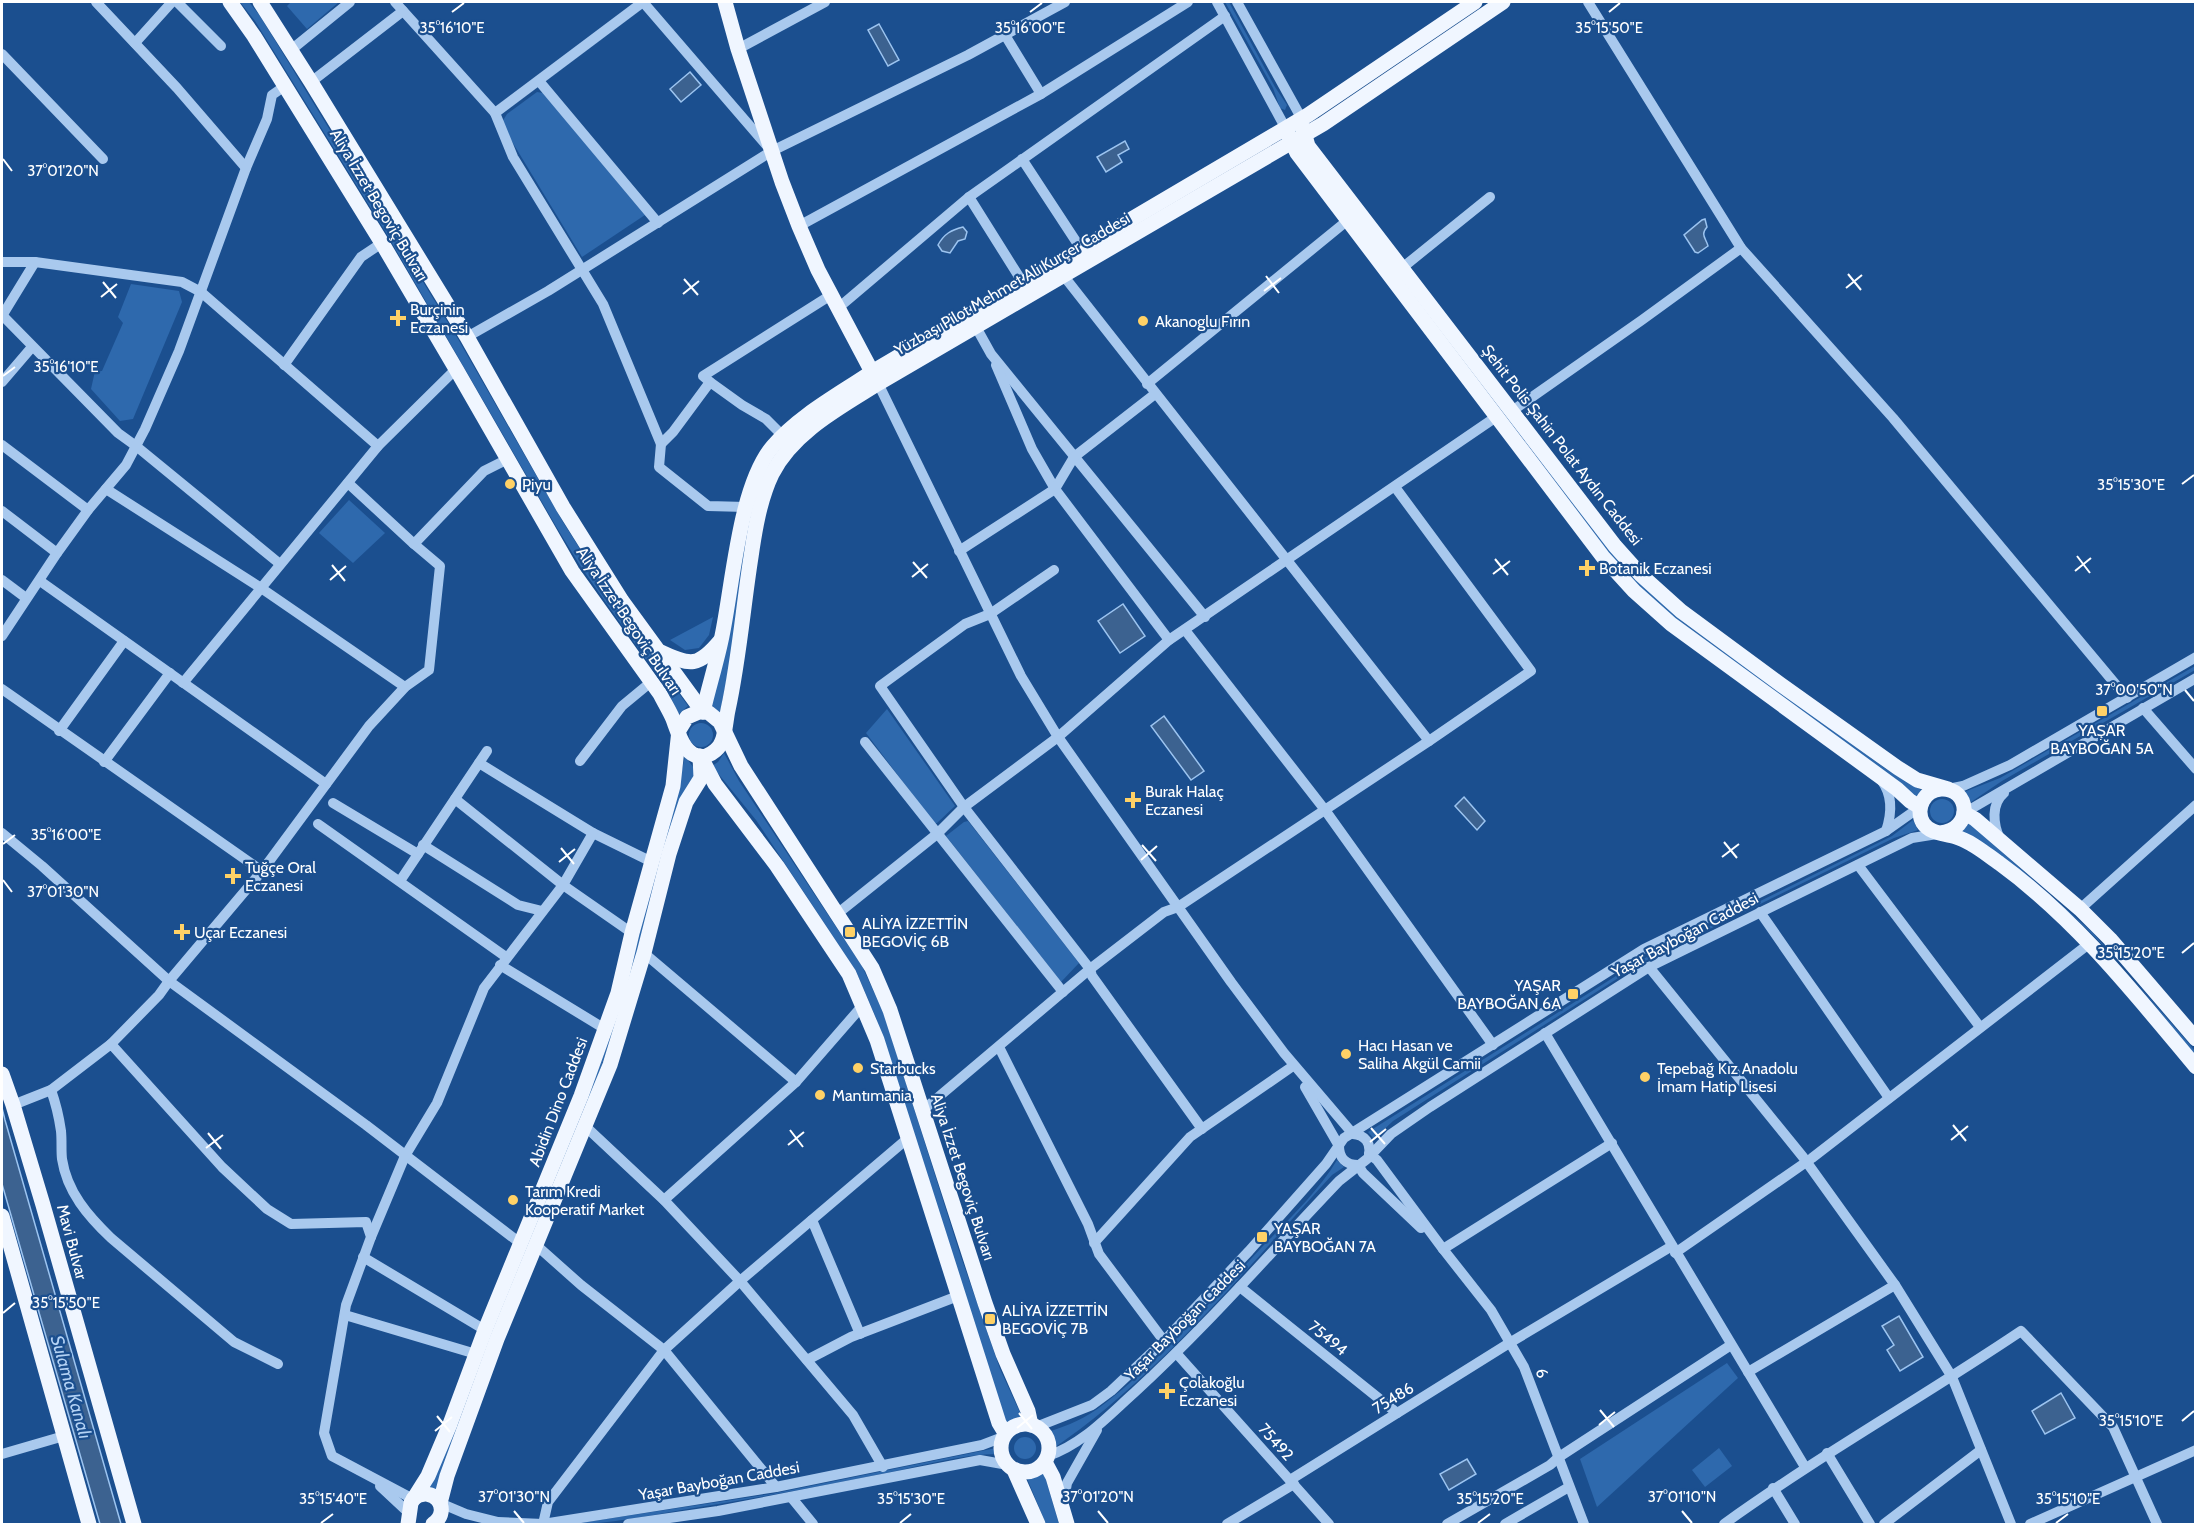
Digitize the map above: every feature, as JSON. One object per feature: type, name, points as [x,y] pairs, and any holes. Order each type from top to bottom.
[{"type":"main road","name":"Aliya İzzet Begoviç Bulvarı","points":[[230,2],[382,243],[572,571],[651,682],[672,717],[679,738]]},
{"type":"main road","points":[[725,2],[771,151],[799,226],[834,302],[875,378]]},
{"type":"main road","name":"Yüzbaşı Pilot Mehmet Ali Kurçer Caddesi","points":[[703,712],[722,638],[738,538],[746,507],[759,467],[772,447],[783,436],[804,418],[875,378],[976,327],[1296,131],[1475,2]]},
{"type":"main road","name":"Yüzbaşı Pilot Mehmet Ali Kurçer Caddesi","points":[[723,729],[734,682],[754,535],[764,496],[773,473],[788,450],[809,430],[875,378],[1023,283],[1296,131],[1323,124],[1503,2]]},
{"type":"main road","name":"Aliya İzzet Begoviç Bulvarı","points":[[266,5],[291,50],[467,337],[563,507],[622,601],[703,712]]},
{"type":"main road","name":"Şehit Polis Şahin Polat Aydın Caddesi","points":[[1296,131],[1297,153],[1602,557],[1634,591],[1671,624],[1920,807]]},
{"type":"main road","name":"Şehit Polis Şahin Polat Aydın Caddesi","points":[[1296,131],[1615,546],[1641,575],[1681,611],[1878,754],[1917,780],[1948,789]]},
{"type":"main road","points":[[658,651],[678,660],[693,663],[707,656],[722,638]]},
{"type":"main road","points":[[703,712],[716,717],[723,729],[719,748],[707,756],[700,756],[689,751],[679,738],[682,723],[694,713],[703,712]]},
{"type":"main road","name":"Aliya İzzet Begoviç Bulvarı","points":[[723,729],[741,766],[872,968],[890,1010],[924,1110],[985,1303],[1034,1426]]},
{"type":"main road","name":"Abidin Dino Caddesi","points":[[433,1524],[437,1522],[442,1513],[440,1503],[447,1476],[618,993],[632,933],[673,786],[679,738]]},
{"type":"main road","points":[[700,756],[715,784],[777,866],[849,974],[863,1005],[877,1041],[1004,1435],[1002,1455],[1011,1468],[1038,1524]]},
{"type":"main road","name":"Abidin Dino Caddesi","points":[[413,1499],[428,1476],[485,1330],[585,1126],[610,1065],[644,953],[669,854],[686,802],[701,778],[700,756]]},
{"type":"main road","points":[[1940,833],[1954,830],[1963,819],[1964,813],[1960,798],[1948,789],[1933,790],[1926,795],[1920,807],[1923,822],[1928,828],[1940,833],[1958,837],[1999,864],[2046,902],[2090,943],[2196,1067]]},
{"type":"main road","points":[[1964,813],[1976,819],[2080,909],[2138,970],[2196,1039]]},
{"type":"main road","name":"Mavi Bulvar","points":[[2,1074],[13,1105],[134,1524]]},
{"type":"main road","points":[[2,1216],[89,1524]]},
{"type":"main road","points":[[1004,1435],[1021,1425],[1034,1426],[1046,1437],[1049,1444],[1046,1459],[1036,1470],[1029,1472],[1011,1468]]},
{"type":"main road","points":[[1046,1459],[1067,1524]]},
{"type":"main road","points":[[412,1521],[409,1509],[413,1499],[417,1496],[428,1494],[437,1498],[440,1503]]},
{"type":"street","points":[[96,2],[177,88],[246,168]]},
{"type":"street","points":[[135,43],[174,2],[221,46]]},
{"type":"street","points":[[291,50],[350,2]]},
{"type":"street","points":[[395,2],[495,113],[513,157],[603,304],[661,444],[659,466],[708,506],[746,507]]},
{"type":"street","points":[[495,113],[643,2],[771,151]]},
{"type":"street","points":[[738,49],[825,2]]},
{"type":"street","points":[[467,337],[582,270],[771,151],[1005,35],[1065,2]]},
{"type":"street","points":[[799,226],[1041,94],[1188,2]]},
{"type":"street","points":[[1217,2],[1296,131]]},
{"type":"street","points":[[1237,2],[1298,112],[1296,131]]},
{"type":"street","points":[[1588,2],[1741,248],[1893,418],[2127,698]]},
{"type":"street","points":[[311,82],[403,11]]},
{"type":"street","points":[[783,436],[766,418],[742,405],[703,376],[834,302],[969,197],[1225,16]]},
{"type":"street","points":[[1005,35],[1041,94]]},
{"type":"street","points":[[2,54],[103,159]]},
{"type":"street","points":[[539,81],[658,223]]},
{"type":"street","points":[[2,636],[57,553],[88,510],[126,465],[136,446],[179,351],[246,168],[267,119],[272,95],[285,86]]},
{"type":"street","points":[[1022,159],[1081,249]]},
{"type":"street","points":[[969,197],[1023,283]]},
{"type":"street","points":[[1402,268],[1490,197]]},
{"type":"street","points":[[1147,384],[1348,220]]},
{"type":"street","points":[[284,365],[361,257],[382,243]]},
{"type":"street","points":[[1512,411],[1741,248]]},
{"type":"street","points":[[2,262],[35,262],[182,282],[201,292],[378,446]]},
{"type":"street","points":[[35,262],[2,316],[118,433],[280,564]]},
{"type":"street","points":[[1063,275],[1429,741]]},
{"type":"street","points":[[976,327],[991,354],[1032,449],[1055,489],[1169,640]]},
{"type":"street","points":[[2,382],[32,346]]},
{"type":"street","points":[[991,354],[1205,616]]},
{"type":"street","points":[[183,682],[378,446],[456,369]]},
{"type":"street","points":[[875,378],[1021,676],[1058,737],[1293,1066],[1340,1146]]},
{"type":"street","points":[[661,444],[673,432],[710,382]]},
{"type":"street","points":[[959,551],[1055,489],[1074,457],[1155,394]]},
{"type":"street","points":[[837,914],[937,834],[964,807],[1058,737],[1169,640],[1496,417]]},
{"type":"street","points":[[2,445],[88,510]]},
{"type":"street","points":[[414,544],[484,471],[508,459]]},
{"type":"street","points":[[13,1105],[51,1090],[111,1044],[159,995],[262,871],[369,726],[405,687],[429,670],[440,566],[348,483]]},
{"type":"street","points":[[924,1110],[1090,969],[1164,912],[1178,907],[1531,671],[1395,487]]},
{"type":"street","points":[[106,489],[261,588],[405,687]]},
{"type":"street","points":[[2,511],[57,553]]},
{"type":"street","points":[[1054,570],[990,614],[965,624],[880,686],[964,807],[1090,969],[1092,976],[1202,1129]]},
{"type":"street","points":[[2,580],[26,598]]},
{"type":"street","points":[[40,581],[326,784]]},
{"type":"street","points":[[1185,630],[1325,810],[1493,1045]]},
{"type":"street","points":[[59,731],[124,640]]},
{"type":"street","points":[[1948,789],[1963,786],[2010,765],[2196,657]]},
{"type":"street","points":[[104,762],[170,673]]},
{"type":"street","points":[[1964,813],[1977,807],[2020,778],[2196,678]]},
{"type":"street","points":[[580,762],[621,706],[651,682]]},
{"type":"street","points":[[2,689],[262,871]]},
{"type":"street","points":[[2143,708],[2196,769]]},
{"type":"street","points":[[866,742],[1063,992]]},
{"type":"street","points":[[400,881],[487,751]]},
{"type":"street","points":[[479,763],[593,833],[652,862]]},
{"type":"street","points":[[1878,776],[1890,796],[1890,813],[1886,831]]},
{"type":"street","points":[[2003,844],[1996,832],[1994,812],[1999,797],[2020,778]]},
{"type":"street","points":[[454,799],[564,885],[632,933]]},
{"type":"street","points":[[333,802],[518,905],[542,912]]},
{"type":"street","points":[[2080,909],[2196,805]]},
{"type":"street","name":"Yaşar Bayboğan Caddesi","points":[[1353,1134],[1644,949],[1886,831],[1920,807]]},
{"type":"street","points":[[318,824],[400,881],[503,961],[605,1029]]},
{"type":"street","points":[[2,833],[42,866],[169,981],[528,1244],[664,1350],[776,1487]]},
{"type":"street","points":[[413,1499],[332,1456],[324,1433],[345,1315],[363,1257],[405,1156],[436,1103],[484,988],[564,885],[593,833]]},
{"type":"street","name":"Yaşar Bayboğan Caddesi","points":[[1369,1154],[1391,1134],[1430,1107],[1649,967],[1912,838],[1940,833]]},
{"type":"street","points":[[1858,865],[1980,1027]]},
{"type":"street","points":[[1760,912],[1889,1098]]},
{"type":"street","name":"75486","points":[[1227,1524],[1397,1413],[1511,1342],[1674,1249],[1806,1162],[2090,943]]},
{"type":"street","points":[[644,953],[796,1082]]},
{"type":"street","points":[[1649,967],[1806,1162],[1895,1285],[1952,1377],[2011,1524]]},
{"type":"street","points":[[664,1200],[796,1082],[863,1005]]},
{"type":"street","points":[[1545,1033],[1805,1467]]},
{"type":"street","points":[[111,1044],[222,1167],[267,1209],[291,1224],[366,1222],[371,1237]]},
{"type":"street","points":[[999,1047],[1088,1224],[1099,1254],[1164,1341]]},
{"type":"street","points":[[1094,1243],[1191,1137],[1293,1066]]},
{"type":"street","points":[[1293,1066],[1353,1134]]},
{"type":"street","points":[[51,1090],[59,1118],[62,1160],[66,1177],[75,1195],[93,1220],[111,1238],[234,1342],[278,1365]]},
{"type":"street","points":[[585,1126],[664,1200],[740,1281],[853,1415],[883,1467]]},
{"type":"street","points":[[1358,1134],[1369,1144],[1369,1154],[1363,1162],[1347,1163],[1340,1156],[1340,1146],[1344,1138],[1358,1134]]},
{"type":"street","points":[[543,1524],[548,1502],[664,1350],[740,1281],[908,1139]]},
{"type":"street","points":[[1443,1249],[1612,1143]]},
{"type":"street","name":"Yaşar Bayboğan Caddesi","points":[[1034,1426],[1092,1405],[1111,1391],[1164,1341],[1249,1251],[1340,1146]]},
{"type":"street","points":[[1369,1154],[1377,1160],[1443,1249]]},
{"type":"street","points":[[1358,1164],[1363,1173],[1443,1249]]},
{"type":"street","name":"Yaşar Bayboğan Caddesi","points":[[1046,1459],[1066,1449],[1101,1423],[1177,1354],[1339,1181],[1358,1164]]},
{"type":"street","points":[[812,1220],[860,1334]]},
{"type":"street","name":"6","points":[[1443,1249],[1491,1310],[1524,1367],[1584,1524]]},
{"type":"street","points":[[363,1257],[485,1330]]},
{"type":"street","points":[[1748,1372],[1895,1285]]},
{"type":"street","name":"75494","points":[[1240,1287],[1397,1413]]},
{"type":"street","points":[[807,1360],[860,1334],[958,1296]]},
{"type":"street","points":[[345,1315],[476,1353]]},
{"type":"street","points":[[1724,1524],[1805,1467],[1952,1377],[2021,1331],[2113,1427],[2157,1524]]},
{"type":"street","points":[[1447,1524],[1550,1465],[1731,1345]]},
{"type":"street","name":"75492","points":[[1177,1354],[1329,1524]]},
{"type":"street","points":[[1062,1508],[1067,1483],[1101,1423]]},
{"type":"street","name":"Yaşar Bayboğan Caddesi","points":[[440,1503],[466,1514],[498,1522],[543,1524],[776,1487],[883,1467],[982,1445],[1004,1435]]},
{"type":"street","points":[[2,1454],[64,1436]]},
{"type":"street","points":[[1884,1524],[1982,1450]]},
{"type":"street","points":[[2030,1524],[2196,1450]]},
{"type":"street","points":[[1827,1453],[1870,1524]]},
{"type":"street","name":"Yaşar Bayboğan Caddesi","points":[[628,1524],[791,1497],[980,1460],[1011,1468]]},
{"type":"street","points":[[368,1475],[412,1521]]},
{"type":"street","points":[[1505,1524],[1569,1487]]},
{"type":"street","points":[[1773,1488],[1795,1524]]},
{"type":"street","points":[[791,1497],[813,1524]]},
{"type":"shaded area","points":[[240,2],[249,2],[260,16],[458,339],[563,522],[614,603],[688,706],[679,714],[666,688],[581,567],[385,231],[255,21]]},
{"type":"shaded area","points":[[291,2],[339,2],[307,29],[287,6]]},
{"type":"shaded area","points":[[1225,2],[1229,2],[1287,105],[1285,110],[1280,108],[1273,88]]},
{"type":"shaded area","points":[[537,92],[543,93],[645,215],[582,257],[502,122],[507,114]]},
{"type":"shaded area","points":[[1303,148],[1619,562],[1683,622],[1886,769],[1923,791],[1915,798],[1682,624],[1648,596],[1617,564]]},
{"type":"shaded area","points":[[131,284],[179,291],[182,302],[133,419],[120,421],[91,389],[95,371],[102,371],[123,323],[118,317]]},
{"type":"shaded area","points":[[782,448],[731,655],[720,714],[709,702],[756,490]]},
{"type":"shaded area","points":[[349,500],[385,533],[353,563],[319,533]]},
{"type":"shaded area","points":[[713,617],[709,635],[699,648],[685,650],[670,640]]},
{"type":"shaded area","points":[[2195,666],[2195,670],[2002,781],[1971,802],[1964,792],[2000,778]]},
{"type":"shaded area","points":[[887,709],[955,806],[937,823],[934,823],[866,733]]},
{"type":"shaded area","points":[[701,723],[706,724],[712,730],[712,740],[706,746],[701,747],[696,746],[690,740],[689,735],[690,730],[696,724]]},
{"type":"shaded area","points":[[724,753],[739,781],[862,966],[884,1014],[960,1254],[1000,1369],[1023,1419],[1007,1426],[876,1018],[856,971],[756,820],[712,766]]},
{"type":"shaded area","points":[[685,756],[696,771],[676,813],[627,990],[598,1076],[438,1491],[429,1487],[521,1259],[673,812]]},
{"type":"shaded area","points":[[1942,799],[1947,800],[1953,806],[1953,816],[1947,822],[1942,823],[1937,822],[1931,816],[1930,811],[1931,806],[1937,800]]},
{"type":"shaded area","points":[[1913,820],[1918,830],[1894,838],[1645,961],[1393,1121],[1374,1139],[1368,1132],[1643,959],[1892,836]]},
{"type":"shaded area","points":[[968,821],[1079,963],[1061,982],[946,836]]},
{"type":"shaded area","points":[[1969,823],[2092,932],[2116,959],[2065,909],[1962,832]]},
{"type":"shaded area","points":[[2150,999],[2195,1051],[2195,1055]]},
{"type":"shaded area","points":[[1337,1160],[1344,1167],[1332,1175],[1234,1284],[1166,1355],[1093,1419],[1054,1448],[1047,1432],[1070,1424],[1090,1413],[1142,1372],[1296,1212]]},
{"type":"shaded area","points":[[1727,1363],[1738,1378],[1597,1507],[1580,1459]]},
{"type":"shaded area","points":[[1025,1437],[1033,1440],[1036,1448],[1033,1456],[1025,1459],[1017,1456],[1014,1448],[1017,1440]]},
{"type":"shaded area","points":[[996,1448],[999,1454],[956,1458],[810,1488],[642,1517],[573,1524],[771,1494]]},
{"type":"shaded area","points":[[1719,1448],[1732,1466],[1705,1487],[1692,1470]]},
{"type":"shaded area","points":[[1043,1470],[1059,1524],[1046,1524],[1026,1476]]},
{"type":"water","points":[[879,24],[899,60],[888,66],[868,30]]},
{"type":"water","points":[[690,72],[701,85],[681,102],[670,89]]},
{"type":"water","points":[[1125,141],[1129,149],[1118,155],[1122,162],[1106,172],[1097,157]]},
{"type":"water","points":[[1705,219],[1707,227],[1704,234],[1708,246],[1698,253],[1684,235]]},
{"type":"water","points":[[963,227],[967,232],[965,239],[958,241],[950,253],[942,251],[938,245],[945,235]]},
{"type":"water","points":[[1123,604],[1145,636],[1120,653],[1098,621]]},
{"type":"water","points":[[1164,716],[1204,771],[1191,780],[1151,726]]},
{"type":"water","points":[[1464,797],[1485,821],[1477,830],[1455,806]]},
{"type":"water","name":"Sulama Kanalı","points":[[2,1108],[121,1524],[100,1524],[2,1184]]},
{"type":"water","points":[[1899,1316],[1923,1357],[1900,1371],[1887,1350],[1894,1345],[1882,1326]]},
{"type":"water","points":[[2061,1393],[2075,1418],[2045,1434],[2032,1411]]},
{"type":"water","points":[[1467,1459],[1476,1474],[1449,1490],[1440,1474]]},
{"type":"place","name":"Burçinin Eczanesi","points":[[398,318]]},
{"type":"place","name":"Akanoglu Fırın","points":[[1143,321]]},
{"type":"place","name":"Piyu","points":[[510,484]]},
{"type":"place","name":"Botanik Eczanesi","points":[[1587,568]]},
{"type":"place","name":"YAŞAR BAYBOĞAN 5A","points":[[2102,711]]},
{"type":"place","name":"Burak Halaç Eczanesi","points":[[1133,800]]},
{"type":"place","name":"Tuğçe Oral Eczanesi","points":[[233,876]]},
{"type":"place","name":"Uçar Eczanesi","points":[[182,932]]},
{"type":"place","name":"ALİYA İZZETTİN BEGOVİÇ 6B","points":[[850,932]]},
{"type":"place","name":"YAŞAR BAYBOĞAN 6A","points":[[1573,994]]},
{"type":"place","name":"Hacı Hasan ve Saliha Akgül Camii","points":[[1346,1054]]},
{"type":"place","name":"Starbucks","points":[[858,1068]]},
{"type":"place","name":"Tepebağ Kız Anadolu İmam Hatip Lisesi","points":[[1645,1077]]},
{"type":"place","name":"Mantımania","points":[[820,1095]]},
{"type":"place","name":"Tarım Kredi Kooperatif Market","points":[[513,1200]]},
{"type":"place","name":"YAŞAR BAYBOĞAN 7A","points":[[1262,1237]]},
{"type":"place","name":"ALİYA İZZETTİN BEGOVİÇ 7B","points":[[990,1319]]},
{"type":"place","name":"Çolakoğlu Eczanesi","points":[[1167,1391]]}]
